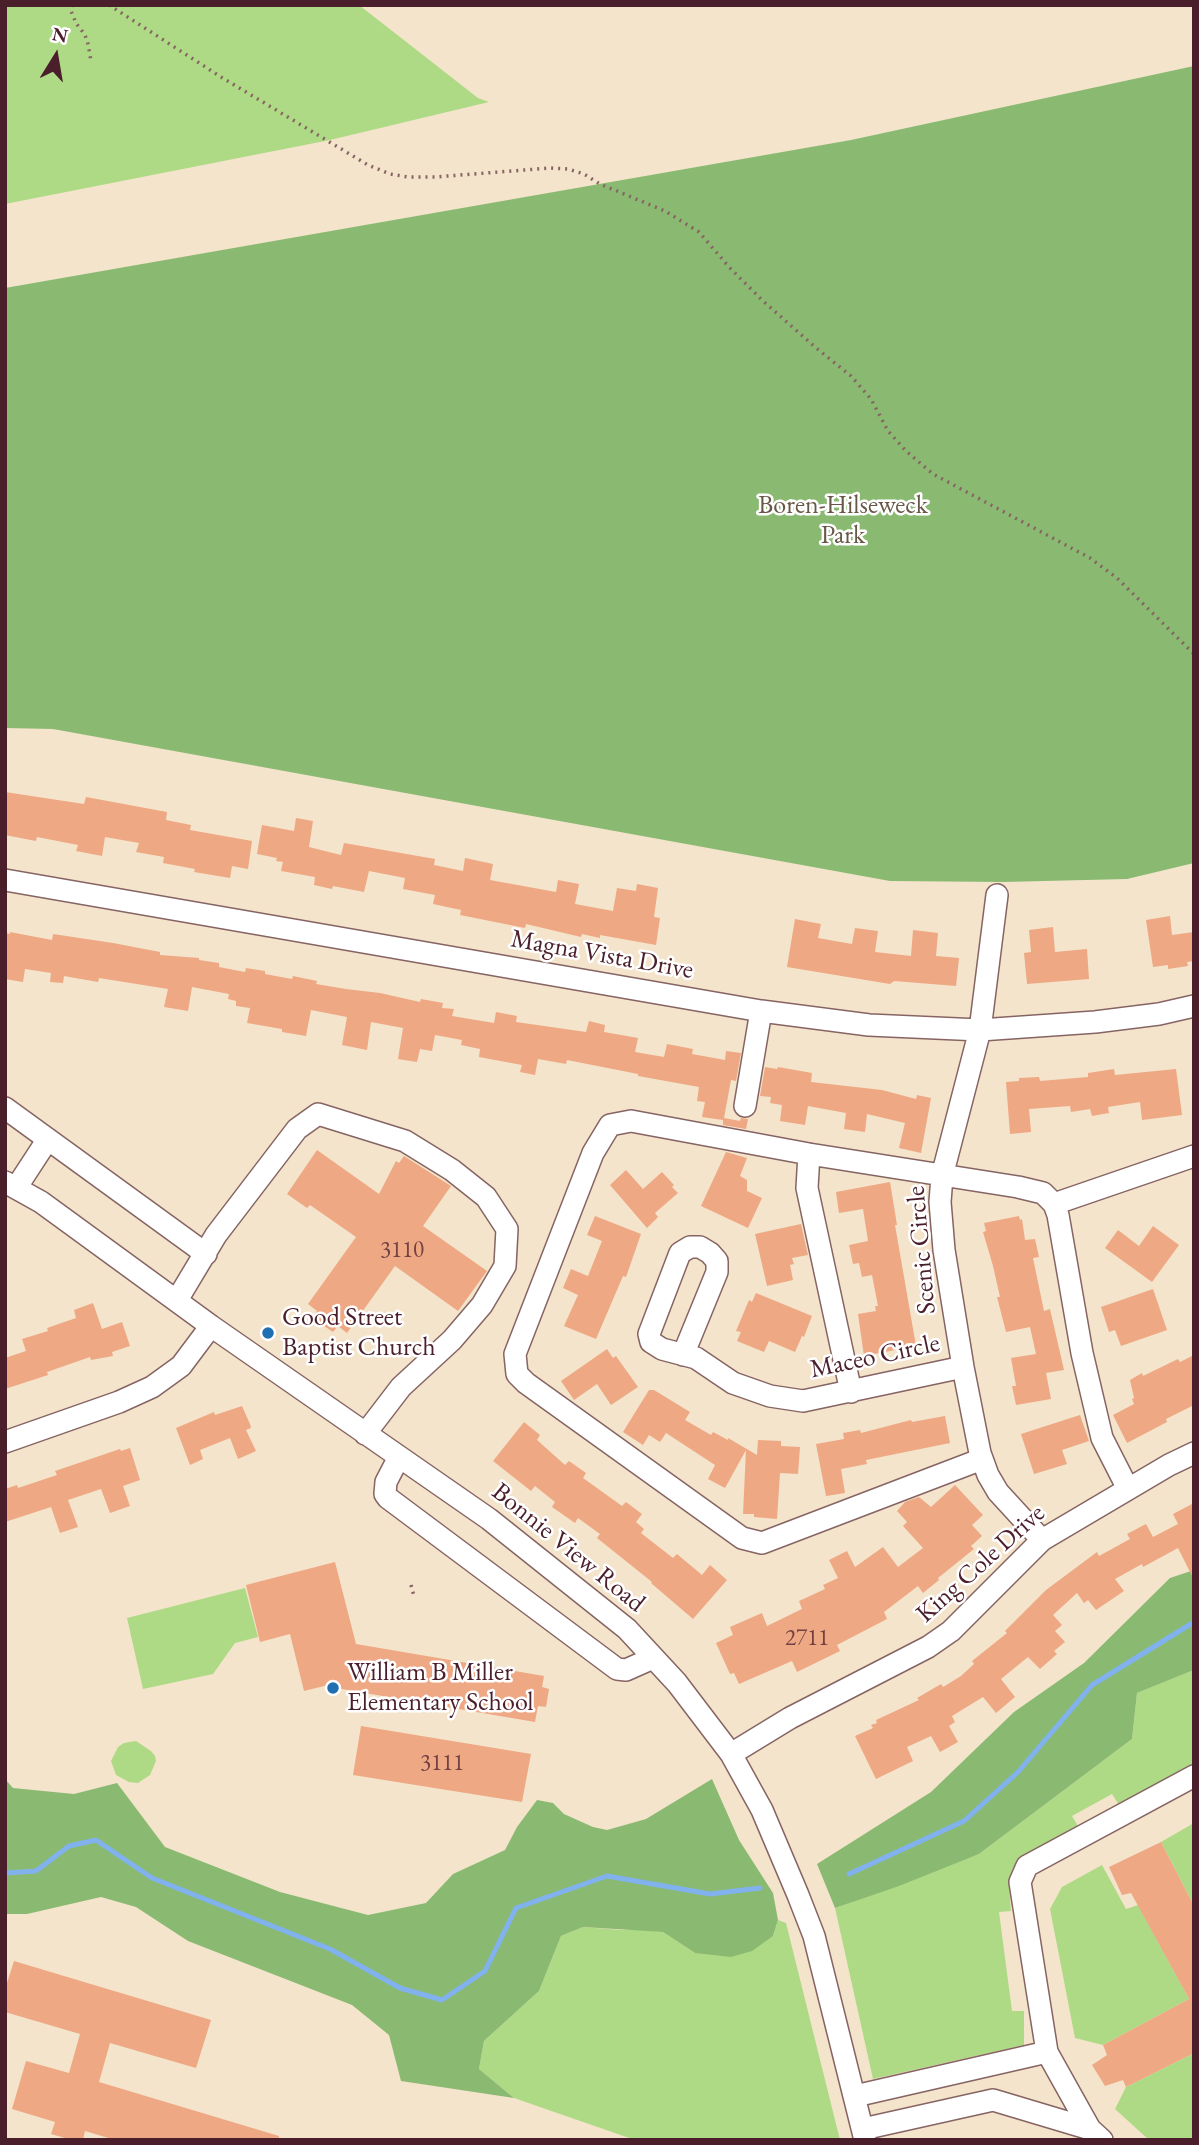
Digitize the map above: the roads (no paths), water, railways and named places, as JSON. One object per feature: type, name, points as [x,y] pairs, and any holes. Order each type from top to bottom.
[{"type":"street","name":"Magna Vista Drive","points":[[5,880],[761,1011],[869,1025],[980,1030],[1096,1022],[1159,1014],[1194,1006]]},
{"type":"street","name":"Scenic Circle","points":[[997,895],[980,1030],[942,1176],[940,1202],[944,1250],[963,1367],[982,1459],[998,1492],[1042,1540]]},
{"type":"street","points":[[745,1106],[761,1011]]},
{"type":"street","points":[[5,1108],[206,1254]]},
{"type":"street","points":[[177,1300],[216,1235],[297,1129],[318,1114],[405,1141],[452,1170],[486,1197],[506,1229],[505,1266],[482,1305],[452,1340],[401,1387],[365,1433]]},
{"type":"street","points":[[982,1459],[762,1543],[742,1538],[526,1383],[517,1374],[515,1354],[593,1153],[610,1125],[631,1121],[1043,1193],[1054,1204],[1058,1215],[1082,1353],[1102,1438],[1128,1489]]},
{"type":"street","points":[[10,1185],[48,1139]]},
{"type":"street","points":[[809,1154],[807,1188],[851,1392]]},
{"type":"street","points":[[1054,1204],[1194,1156]]},
{"type":"street","name":"Bonnie View Road","points":[[10,1185],[41,1202],[211,1326],[500,1527],[627,1629],[677,1683],[731,1754],[762,1810],[814,1936],[864,2135]]},
{"type":"street","name":"Maceo Circle","points":[[683,1355],[717,1272],[717,1261],[700,1247],[690,1247],[680,1253],[649,1334],[651,1342],[662,1349],[683,1355],[696,1358],[733,1383],[770,1396],[803,1401],[963,1367]]},
{"type":"street","points":[[5,1442],[119,1402],[152,1387],[181,1366],[211,1326]]},
{"type":"street","name":"King Cole Drive","points":[[731,1754],[790,1718],[928,1647],[951,1631],[1042,1540],[1194,1453]]},
{"type":"street","points":[[399,1457],[386,1482],[385,1494],[388,1498],[617,1668],[626,1670],[653,1658]]},
{"type":"street","points":[[1096,2134],[1047,2052],[1020,1882],[1027,1866],[1194,1776]]},
{"type":"street","points":[[855,2096],[1047,2052]]},
{"type":"street","points":[[944,2075],[953,2109]]},
{"type":"street","points":[[864,2135],[993,2100],[1096,2134]]},
{"type":"waterway","points":[[849,1874],[964,1821],[1018,1772],[1092,1685],[1194,1622]]},
{"type":"waterway","points":[[5,1873],[36,1871],[69,1846],[96,1840],[152,1878],[330,1949],[400,1988],[442,2000],[485,1971],[516,1908],[607,1876],[710,1894],[760,1888]]},
{"type":"place","name":"Good Street Baptist Church","points":[[268,1333]]},
{"type":"place","name":"William B Miller Elementary School","points":[[333,1688]]},
{"type":"park label","name":"Boren-Hilseweck Park","points":[[843,521]]}]
